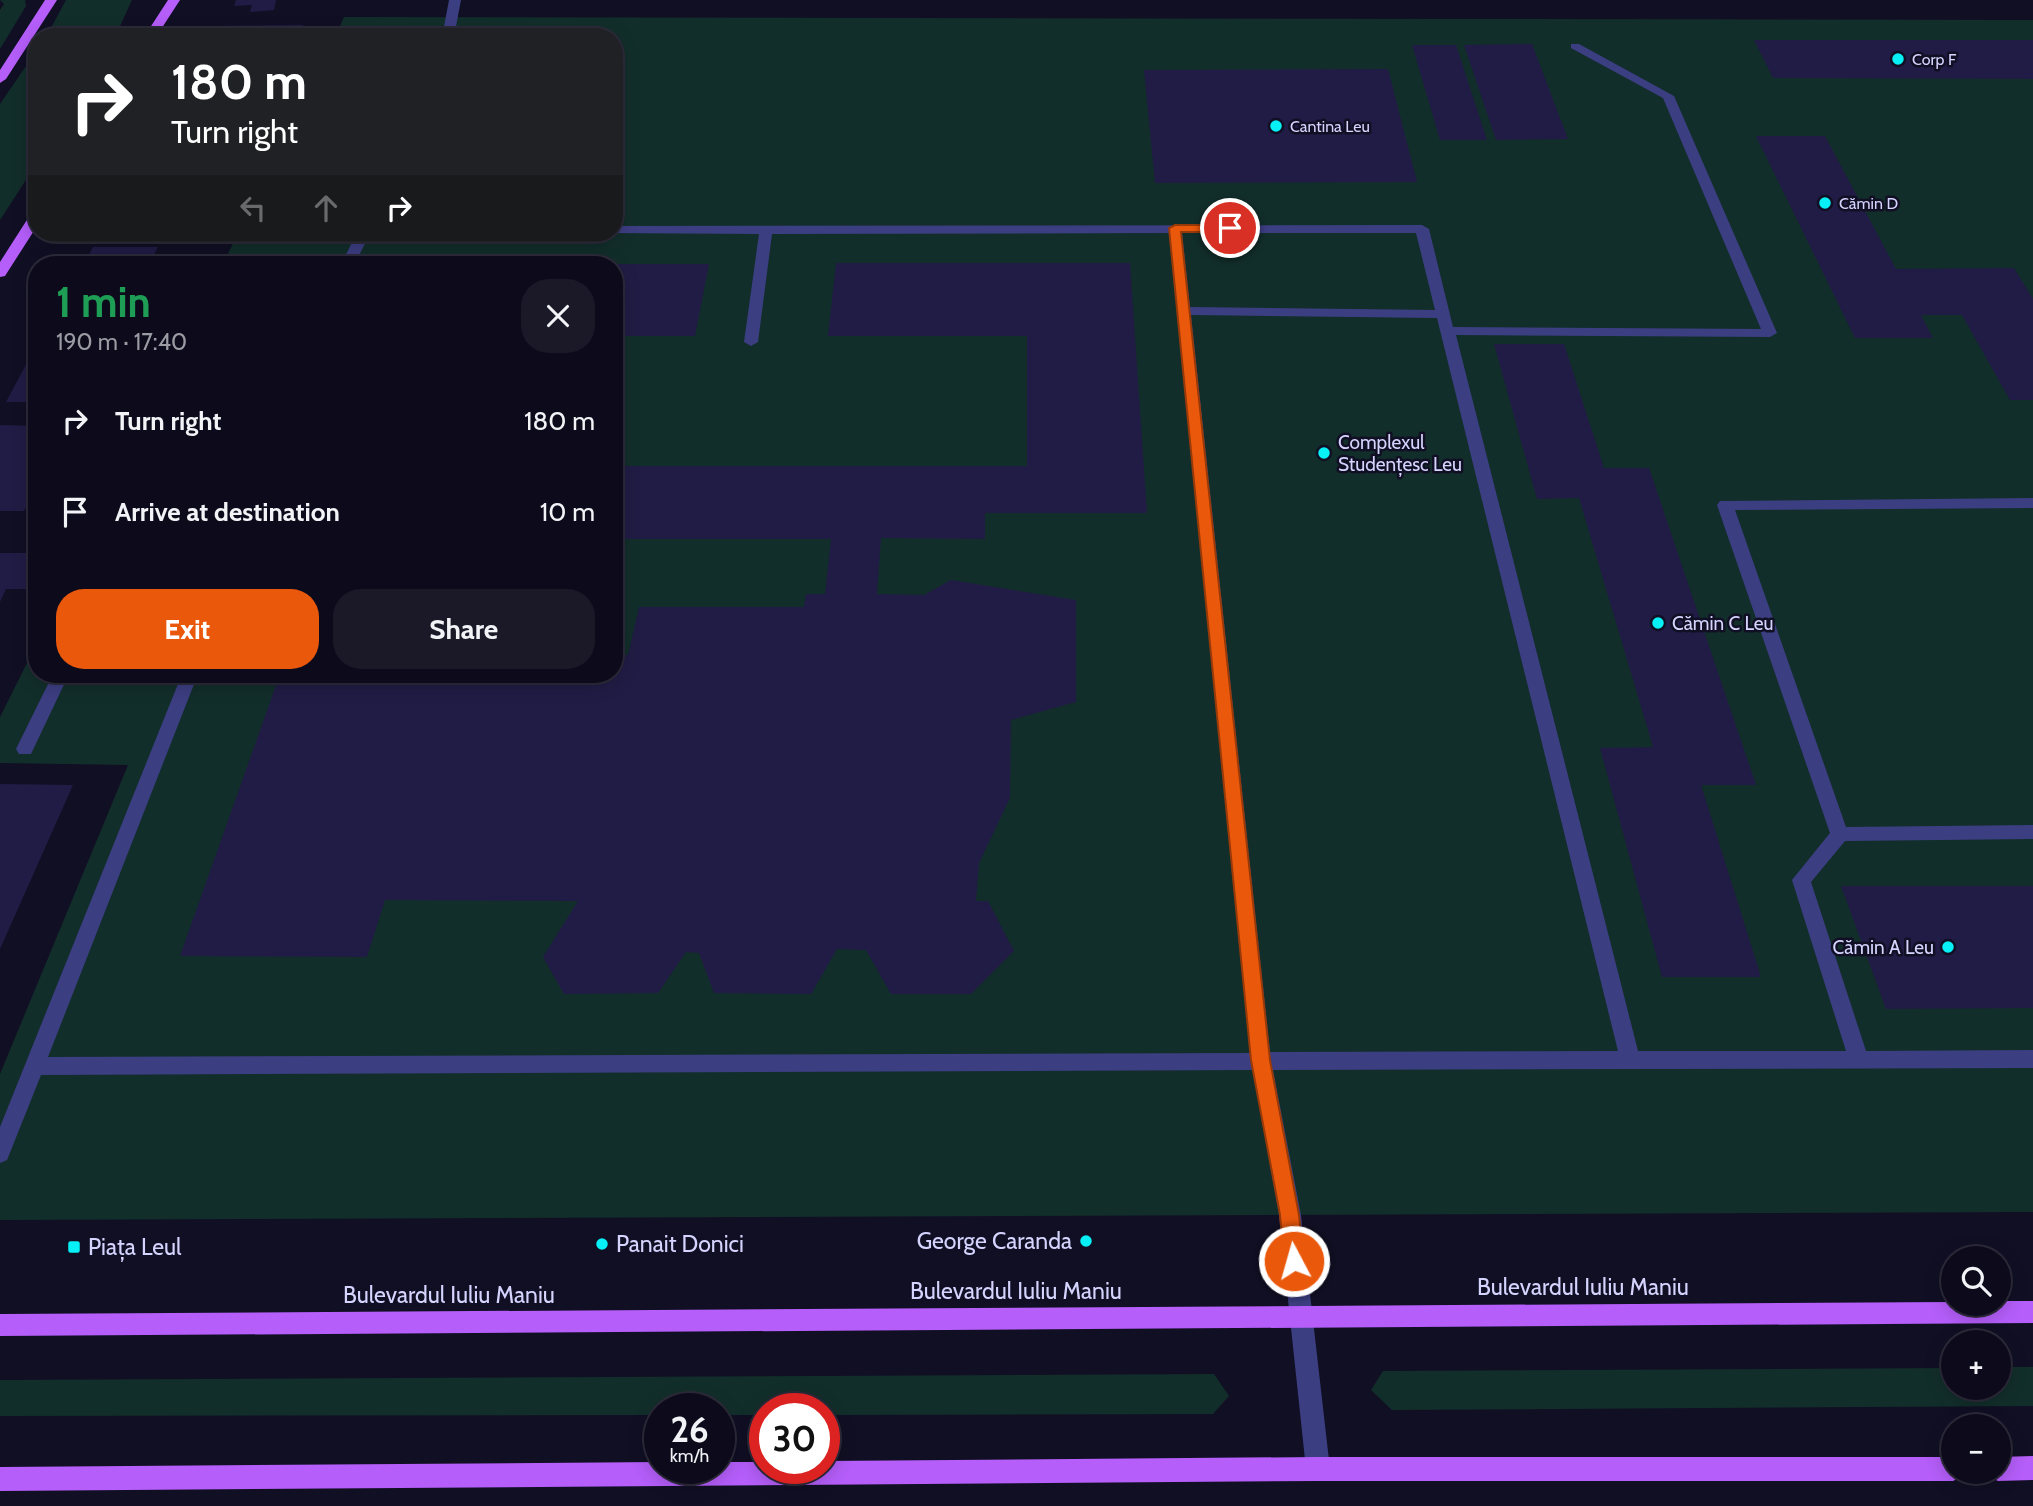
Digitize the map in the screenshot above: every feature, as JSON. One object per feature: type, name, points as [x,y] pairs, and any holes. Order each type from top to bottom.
[{"type":"main road","points":[[33,28],[51,0]]},
{"type":"main road","points":[[156,28],[174,0]]},
{"type":"main road","points":[[0,79],[28,36]]},
{"type":"main road","points":[[0,273],[28,229]]},
{"type":"main road","name":"Bulevardul Iuliu Maniu","points":[[0,1325],[2033,1312]]},
{"type":"main road","points":[[2011,1469],[2033,1468]]},
{"type":"main road","points":[[0,1479],[1318,1469],[1941,1469]]},
{"type":"street","points":[[450,28],[455,0]]},
{"type":"street","points":[[1447,331],[1770,333],[1668,96],[1575,46]]},
{"type":"street","points":[[1175,228],[1261,1060],[1290,1215],[1318,1469]]},
{"type":"street","points":[[751,342],[766,229]]},
{"type":"street","points":[[623,230],[1422,229],[1441,314],[1630,1060]]},
{"type":"street","points":[[1183,311],[1441,314]]},
{"type":"street","points":[[1840,834],[1724,505],[2033,503]]},
{"type":"street","points":[[25,749],[57,683]]},
{"type":"street","points":[[0,1153],[186,683]]},
{"type":"street","points":[[1858,1059],[1801,880],[1840,834],[2033,832]]},
{"type":"street","points":[[35,1066],[2033,1059]]},
{"type":"green space","points":[[0,0],[25,0],[26,6],[0,49],[0,10],[4,4]]},
{"type":"green space","points":[[66,0],[132,0],[119,28],[51,28]]},
{"type":"green space","name":"Complexul Studențesc Leu","points":[[344,17],[2033,20],[2033,1212],[0,1220],[0,1074],[128,765],[0,763],[0,717],[28,661],[28,683],[623,683],[623,256],[227,256],[234,242],[623,242],[623,28],[339,28]]},
{"type":"green space","points":[[28,63],[28,177],[0,220],[0,104]]},
{"type":"green space","points":[[2011,1367],[2033,1367],[2033,1406],[1392,1410],[1371,1390],[1383,1371],[1941,1368],[1941,1400],[2011,1400]]},
{"type":"green space","points":[[1214,1374],[1229,1396],[1213,1414],[840,1415],[840,1393],[749,1393],[749,1415],[735,1415],[735,1393],[644,1393],[644,1415],[0,1416],[0,1380]]},
{"type":"building","points":[[236,0],[276,0],[274,10],[250,12],[252,5],[234,6]]},
{"type":"building","points":[[303,25],[302,28],[214,28]]},
{"type":"building","name":"Corp F","points":[[1754,40],[2033,40],[2033,79],[1773,78]]},
{"type":"building","points":[[1532,44],[1568,139],[1496,140],[1464,45]]},
{"type":"building","points":[[1412,45],[1456,45],[1487,140],[1440,140]]},
{"type":"building","name":"Cantina Leu","points":[[1388,69],[1417,182],[1155,183],[1144,70]]},
{"type":"building","name":"Cămin D","points":[[1756,136],[1825,136],[1896,269],[2014,268],[2033,299],[2033,400],[2010,400],[1962,315],[1921,315],[1933,338],[1855,338]]},
{"type":"building","points":[[93,247],[158,247],[153,256],[88,256]]},
{"type":"building","points":[[836,263],[1130,263],[1147,513],[985,513],[985,539],[881,538],[877,594],[924,595],[951,580],[1076,600],[1076,702],[1011,720],[1010,798],[979,863],[976,901],[988,901],[1014,951],[971,994],[891,994],[866,950],[837,949],[811,994],[714,993],[699,953],[686,952],[658,993],[564,994],[543,957],[578,901],[385,900],[367,957],[180,956],[277,683],[623,683],[623,655],[628,655],[639,607],[804,607],[806,594],[825,594],[831,539],[623,539],[623,466],[1027,466],[1027,336],[828,336]]},
{"type":"building","points":[[623,264],[709,264],[695,336],[623,336]]},
{"type":"building","name":"Cămin C Leu","points":[[1494,344],[1564,344],[1604,468],[1649,468],[1756,785],[1701,785],[1761,977],[1662,977],[1600,748],[1653,747],[1579,498],[1537,499]]},
{"type":"building","points":[[28,361],[28,402],[6,402]]},
{"type":"building","points":[[0,425],[28,426],[28,504],[24,511],[0,511]]},
{"type":"building","points":[[0,553],[28,553],[27,589],[6,589],[0,602]]},
{"type":"building","points":[[0,784],[73,785],[0,949]]},
{"type":"building","name":"Cămin A Leu","points":[[1841,886],[2033,886],[2033,1008],[1886,1009]]},
{"type":"place","name":"Corp F","points":[[1898,59]]},
{"type":"place","name":"Cantina Leu","points":[[1276,126]]},
{"type":"place","name":"Cămin D","points":[[1825,203]]},
{"type":"place","name":"Complexul Studențesc Leu","points":[[1324,453]]},
{"type":"place","name":"Cămin C Leu","points":[[1658,623]]},
{"type":"place","name":"Cămin A Leu","points":[[1948,947]]},
{"type":"place","name":"George Caranda","points":[[1086,1241]]},
{"type":"place","name":"Panait Donici","points":[[602,1244]]},
{"type":"place","name":"Piața Leul","points":[[74,1247]]},
{"type":"route","points":[[1230,228],[1175,228],[1261,1060],[1290,1215],[1294,1261]]}]
